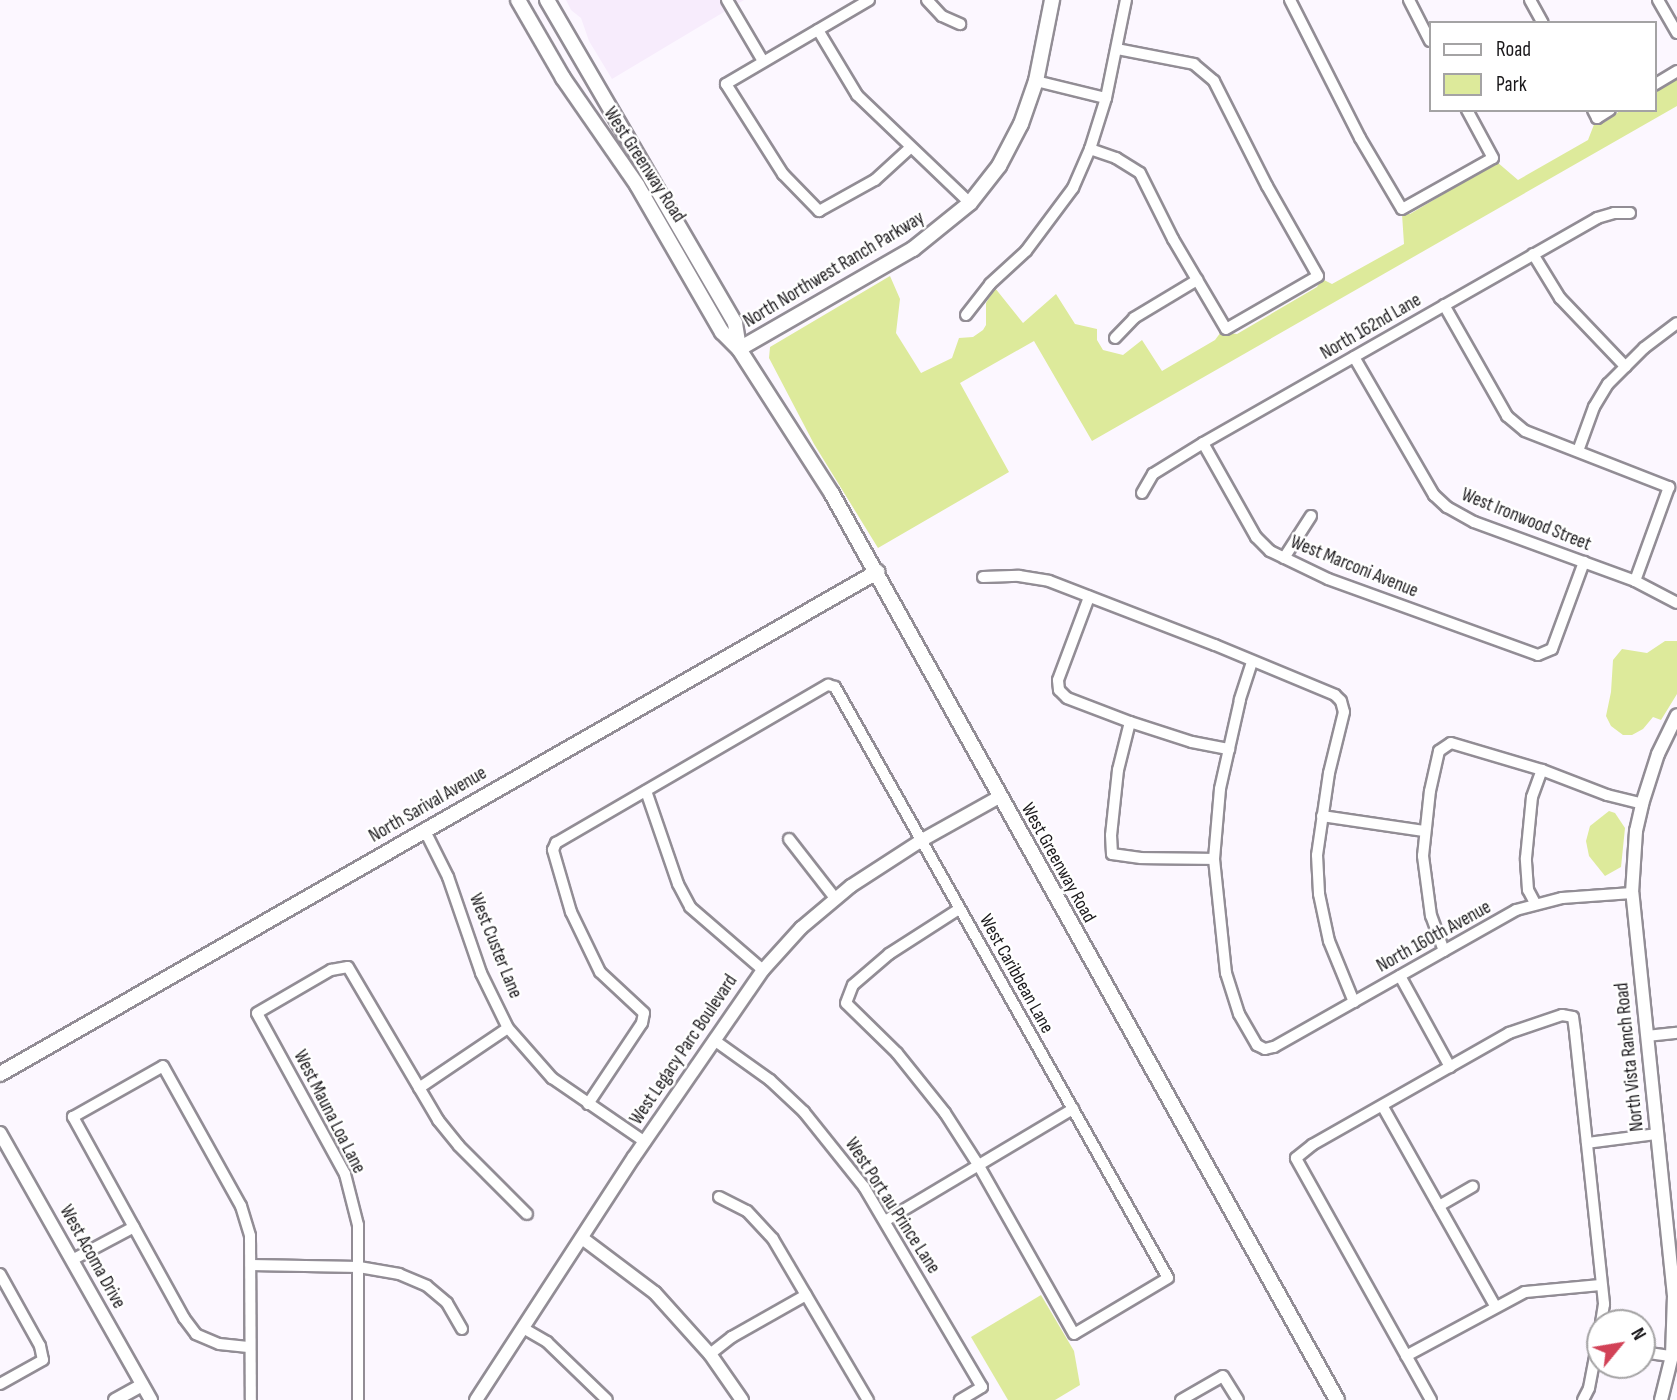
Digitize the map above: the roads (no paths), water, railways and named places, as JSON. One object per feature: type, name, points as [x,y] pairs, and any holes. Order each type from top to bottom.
[{"type":"main road","name":"West Greenway Road","points":[[518,0],[563,78],[637,185],[722,332],[739,349],[832,494],[1337,1400]]},
{"type":"main road","name":"West Greenway Road","points":[[548,0],[736,323],[739,349]]},
{"type":"main road","name":"North Northwest Ranch Parkway","points":[[739,349],[913,249],[970,203],[991,178],[1015,138],[1036,81],[1052,0]]},
{"type":"main road","name":"North Sarival Avenue","points":[[0,1074],[877,572]]},
{"type":"street","points":[[727,0],[763,61]]},
{"type":"street","points":[[869,0],[726,84],[783,174],[819,211],[875,180],[910,148]]},
{"type":"street","points":[[928,0],[942,16],[960,24]]},
{"type":"street","points":[[966,315],[974,301],[1026,251],[1073,188],[1090,149],[1106,98],[1126,0]]},
{"type":"street","points":[[1290,0],[1360,138],[1402,209],[1493,158],[1468,112]]},
{"type":"street","points":[[1409,0],[1428,37]]},
{"type":"street","points":[[1530,0],[1542,21]]},
{"type":"street","points":[[1658,0],[1677,33]]},
{"type":"street","points":[[818,30],[857,94],[970,203]]},
{"type":"street","points":[[1090,149],[1116,158],[1140,173],[1173,239],[1226,329],[1318,276],[1267,186],[1213,81],[1194,64],[1116,50]]},
{"type":"street","points":[[1656,84],[1677,71]]},
{"type":"street","points":[[1036,81],[1106,98]]},
{"type":"street","name":"North 162nd Lane","points":[[1142,493],[1153,474],[1203,443],[1533,254],[1605,215],[1630,214]]},
{"type":"street","points":[[1533,254],[1560,298],[1626,367]]},
{"type":"street","points":[[1115,338],[1135,318],[1197,280]]},
{"type":"street","points":[[1444,305],[1507,416],[1525,431],[1670,487],[1635,581]]},
{"type":"street","points":[[1578,450],[1600,394],[1652,341],[1677,324]]},
{"type":"street","name":"West Ironwood Street","points":[[1354,357],[1434,495],[1447,507],[1474,522],[1635,581],[1677,603]]},
{"type":"street","name":"West Marconi Avenue","points":[[1203,443],[1256,537],[1284,558],[1372,596],[1538,655],[1552,649],[1584,562]]},
{"type":"street","points":[[1284,558],[1311,516]]},
{"type":"street","points":[[983,577],[1037,578],[1335,695],[1341,701],[1344,712],[1333,752],[1317,855],[1320,894],[1329,941],[1354,1002]]},
{"type":"street","points":[[1089,597],[1055,692],[1192,743],[1229,748]]},
{"type":"street","points":[[1130,722],[1118,770],[1111,835],[1112,854],[1141,858],[1214,859],[1220,789],[1252,662]]},
{"type":"street","name":"West Caribbean Lane","points":[[646,790],[828,685],[835,687],[1168,1278],[1074,1334],[979,1166]]},
{"type":"street","name":"North Vista Ranch Road","points":[[1661,1400],[1672,1356],[1674,1296],[1632,893],[1636,831],[1642,804],[1658,754],[1677,715]]},
{"type":"street","points":[[1444,951],[1434,928],[1424,882],[1424,831],[1439,751],[1451,743],[1542,769],[1607,795],[1642,804]]},
{"type":"street","points":[[1535,903],[1528,890],[1525,858],[1532,797],[1542,769]]},
{"type":"street","points":[[589,1104],[642,1023],[644,1013],[600,972],[570,912],[553,850],[555,843],[646,790],[678,884],[690,907],[763,970]]},
{"type":"street","name":"West Legacy Parc Boulevard","points":[[476,1400],[645,1142],[763,970],[801,928],[835,898],[922,840],[999,797]]},
{"type":"street","points":[[1322,816],[1424,831]]},
{"type":"street","name":"West Custer Lane","points":[[424,829],[448,877],[481,973],[508,1028],[552,1078],[645,1142]]},
{"type":"street","points":[[789,839],[835,898]]},
{"type":"street","name":"North 160th Avenue","points":[[1214,859],[1226,973],[1239,1014],[1257,1045],[1265,1049],[1516,910],[1535,903],[1632,893]]},
{"type":"street","points":[[959,909],[889,954],[853,985],[846,1003],[871,1024],[927,1089],[979,1166]]},
{"type":"street","name":"West Mauna Loa Lane","points":[[358,1400],[358,1225],[345,1174],[257,1013],[331,970],[348,967],[419,1088]]},
{"type":"street","points":[[1399,976],[1450,1067]]},
{"type":"street","points":[[1431,1400],[1296,1158],[1312,1145],[1509,1033],[1562,1015],[1573,1017],[1603,1309]]},
{"type":"street","points":[[508,1028],[419,1088],[438,1120],[459,1146],[527,1214]]},
{"type":"street","points":[[1647,1036],[1677,1032]]},
{"type":"street","name":"West Port au Prince Lane","points":[[714,1040],[770,1080],[804,1112],[850,1167],[885,1221],[982,1387],[960,1400]]},
{"type":"street","points":[[248,1347],[219,1344],[196,1334],[184,1318],[73,1117],[163,1066],[241,1206],[250,1236],[248,1347],[251,1400]]},
{"type":"street","points":[[1383,1107],[1495,1306]]},
{"type":"street","points":[[885,1221],[1073,1109]]},
{"type":"street","name":"West Acoma Drive","points":[[0,1132],[150,1400]]},
{"type":"street","points":[[1587,1143],[1656,1134]]},
{"type":"street","points":[[1439,1206],[1473,1186]]},
{"type":"street","points":[[719,1197],[747,1211],[773,1239],[868,1400]]},
{"type":"street","points":[[72,1260],[134,1227]]},
{"type":"street","points":[[582,1238],[655,1293],[710,1354],[742,1400]]},
{"type":"street","points":[[251,1265],[359,1267],[399,1274],[427,1286],[447,1303],[462,1329]]},
{"type":"street","points":[[0,1274],[40,1346],[43,1360],[0,1384]]},
{"type":"street","points":[[1406,1356],[1525,1292],[1601,1285]]},
{"type":"street","points":[[710,1354],[733,1337],[806,1295]]},
{"type":"street","points":[[523,1328],[547,1342],[590,1380],[607,1400]]},
{"type":"street","points":[[1656,1354],[1672,1356]]},
{"type":"street","points":[[1181,1400],[1223,1376],[1238,1400]]},
{"type":"street","points":[[1583,1400],[1589,1379]]},
{"type":"street","points":[[115,1400],[142,1385]]}]
